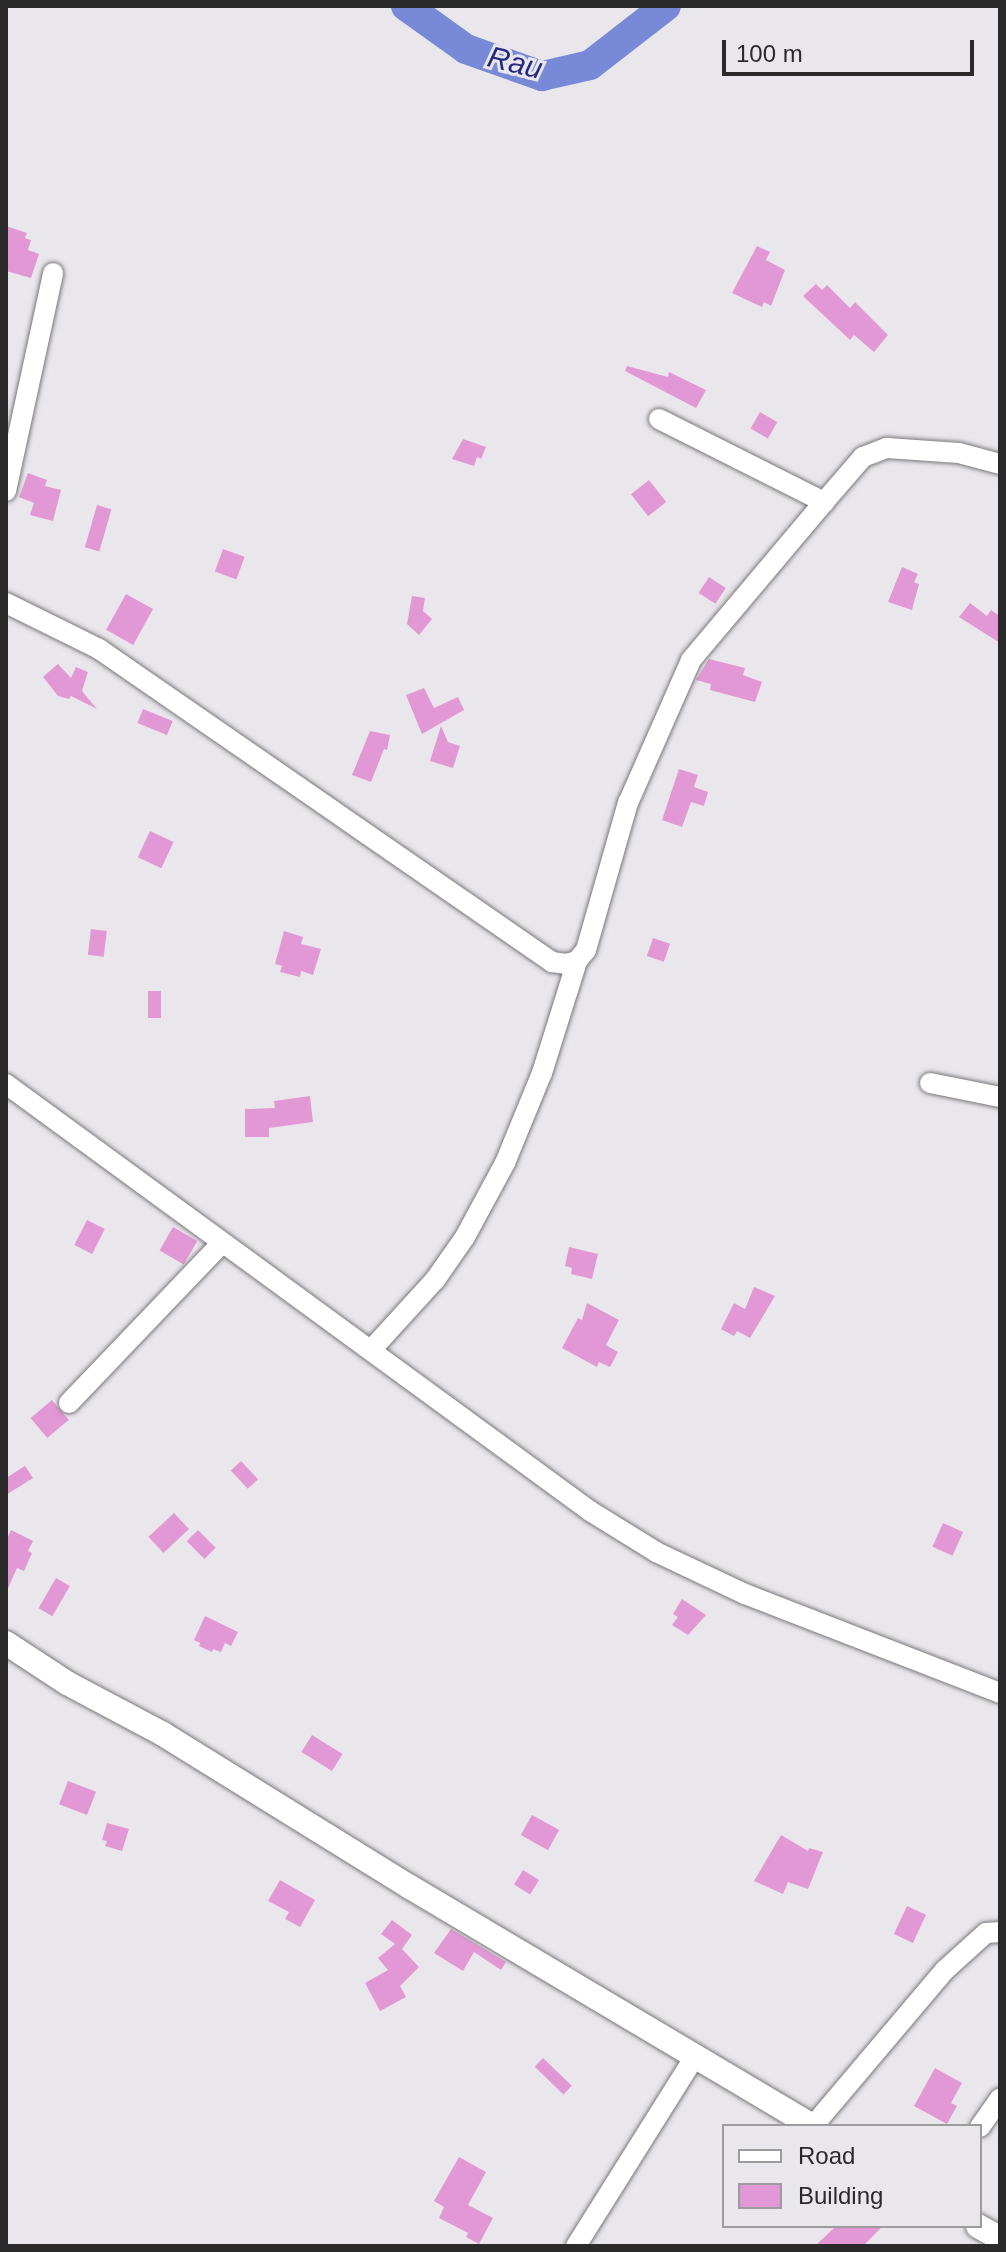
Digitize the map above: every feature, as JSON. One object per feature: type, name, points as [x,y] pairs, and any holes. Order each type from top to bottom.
[{"type":"street","points":[[6,491],[53,273]]},
{"type":"street","points":[[659,419],[824,502]]},
{"type":"street","points":[[371,1350],[435,1280],[465,1237],[505,1163],[542,1073],[577,961],[586,950],[628,803],[691,660],[863,457],[887,448],[959,453],[1000,464]]},
{"type":"street","points":[[6,603],[99,649],[552,962],[577,961]]},
{"type":"street","points":[[930,1083],[1000,1097]]},
{"type":"street","points":[[6,1084],[590,1511],[656,1552],[745,1594],[1000,1693]]},
{"type":"street","points":[[69,1403],[222,1243]]},
{"type":"street","points":[[6,1643],[67,1683],[163,1734],[694,2058],[810,2124]]},
{"type":"street","points":[[815,2124],[945,1970],[986,1933],[1000,1932]]},
{"type":"street","points":[[576,2246],[694,2058]]},
{"type":"street","points":[[982,2124],[1000,2098]]},
{"type":"street","points":[[982,2228],[1000,2238]]},
{"type":"building","points":[[6,226],[27,233],[25,238],[31,240],[28,250],[39,254],[31,278],[6,271]]},
{"type":"building","points":[[757,246],[770,252],[766,260],[785,270],[771,306],[764,302],[762,307],[732,293]]},
{"type":"building","points":[[816,284],[822,290],[827,285],[850,308],[855,302],[888,335],[874,352],[854,335],[850,340],[803,296]]},
{"type":"building","points":[[627,366],[668,377],[669,372],[706,390],[696,408],[625,371]]},
{"type":"building","points":[[760,412],[777,422],[768,438],[750,428]]},
{"type":"building","points":[[463,439],[486,447],[474,466],[452,459]]},
{"type":"building","points":[[28,473],[47,480],[45,486],[61,490],[53,521],[30,515],[34,503],[19,497]]},
{"type":"building","points":[[649,480],[666,502],[648,516],[631,494]]},
{"type":"building","points":[[97,505],[111,509],[99,551],[85,547]]},
{"type":"building","points":[[223,549],[245,557],[236,579],[215,572]]},
{"type":"building","points":[[902,567],[918,574],[914,582],[919,584],[912,610],[888,602]]},
{"type":"building","points":[[709,577],[726,588],[715,604],[699,593]]},
{"type":"building","points":[[126,594],[153,609],[133,645],[106,630]]},
{"type":"building","points":[[412,596],[425,598],[423,611],[432,619],[419,635],[407,624]]},
{"type":"building","points":[[970,603],[987,616],[991,610],[1000,616],[1000,643],[959,617]]},
{"type":"building","points":[[709,659],[745,668],[743,675],[762,682],[755,702],[710,690],[711,684],[696,680]]},
{"type":"building","points":[[58,664],[71,678],[76,667],[88,672],[82,691],[97,709],[71,696],[69,699],[58,696],[43,677]]},
{"type":"building","points":[[424,688],[434,708],[458,697],[464,710],[422,734],[406,695]]},
{"type":"building","points":[[143,709],[173,721],[167,735],[137,723]]},
{"type":"building","points":[[441,726],[448,742],[460,746],[453,768],[430,761]]},
{"type":"building","points":[[370,731],[390,735],[387,750],[384,749],[371,782],[352,775]]},
{"type":"building","points":[[679,769],[698,775],[694,787],[708,792],[704,806],[691,802],[682,827],[662,820]]},
{"type":"building","points":[[150,831],[174,842],[161,868],[138,857]]},
{"type":"building","points":[[91,929],[107,931],[104,957],[88,955]]},
{"type":"building","points":[[284,931],[303,937],[301,944],[321,949],[313,975],[301,971],[300,977],[280,972],[282,966],[275,964]]},
{"type":"building","points":[[653,938],[670,944],[664,962],[647,956]]},
{"type":"building","points":[[148,991],[161,991],[161,1018],[148,1018]]},
{"type":"building","points":[[310,1096],[313,1122],[269,1128],[269,1137],[245,1137],[245,1109],[275,1108],[274,1101]]},
{"type":"building","points":[[87,1220],[105,1229],[92,1254],[74,1245]]},
{"type":"building","points":[[173,1227],[197,1241],[184,1264],[160,1250]]},
{"type":"building","points":[[569,1247],[598,1254],[592,1279],[571,1274],[572,1268],[565,1266]]},
{"type":"building","points":[[754,1287],[775,1296],[750,1338],[737,1331],[734,1336],[721,1329],[734,1303],[745,1309]]},
{"type":"building","points":[[587,1303],[619,1320],[606,1345],[618,1352],[610,1367],[599,1362],[597,1367],[562,1348],[578,1318],[582,1320]]},
{"type":"building","points":[[52,1400],[69,1420],[47,1438],[31,1418]]},
{"type":"building","points":[[241,1461],[258,1479],[248,1489],[231,1471]]},
{"type":"building","points":[[25,1466],[33,1478],[6,1495],[6,1478]]},
{"type":"building","points":[[174,1513],[189,1529],[163,1553],[148,1537]]},
{"type":"building","points":[[943,1523],[963,1532],[953,1556],[932,1547]]},
{"type":"building","points":[[11,1530],[33,1541],[28,1551],[32,1553],[24,1571],[17,1568],[6,1593],[6,1541]]},
{"type":"building","points":[[198,1530],[216,1548],[204,1559],[187,1541]]},
{"type":"building","points":[[56,1578],[70,1586],[52,1616],[38,1608]]},
{"type":"building","points":[[682,1599],[706,1615],[688,1635],[672,1625],[678,1617],[673,1614]]},
{"type":"building","points":[[205,1616],[238,1632],[231,1646],[225,1643],[221,1652],[213,1649],[212,1652],[199,1646],[200,1643],[194,1640]]},
{"type":"building","points":[[312,1735],[343,1754],[332,1771],[301,1752]]},
{"type":"building","points":[[68,1781],[96,1792],[87,1815],[59,1804]]},
{"type":"building","points":[[532,1815],[559,1830],[548,1850],[521,1835]]},
{"type":"building","points":[[107,1823],[129,1829],[122,1851],[105,1846],[107,1841],[102,1840]]},
{"type":"building","points":[[781,1835],[808,1851],[809,1848],[823,1852],[808,1889],[788,1882],[783,1894],[754,1881]]},
{"type":"building","points":[[523,1870],[539,1880],[530,1894],[514,1884]]},
{"type":"building","points":[[280,1880],[315,1900],[300,1927],[285,1919],[289,1912],[268,1901]]},
{"type":"building","points":[[907,1906],[926,1915],[913,1943],[894,1934]]},
{"type":"building","points":[[392,1920],[412,1935],[402,1949],[419,1967],[400,1986],[406,1997],[380,2011],[365,1983],[388,1970],[378,1958],[395,1944],[381,1934]]},
{"type":"building","points":[[451,1929],[506,1962],[501,1970],[474,1952],[463,1971],[434,1953]]},
{"type":"building","points":[[543,2058],[572,2086],[563,2094],[535,2067]]},
{"type":"building","points":[[935,2068],[962,2083],[951,2103],[957,2106],[947,2124],[914,2106]]},
{"type":"building","points":[[459,2157],[486,2172],[468,2205],[493,2218],[479,2244],[466,2237],[468,2233],[439,2218],[444,2207],[434,2201]]},
{"type":"building","points":[[834,2228],[881,2228],[863,2246],[815,2246]]},
{"type":"waterway","name":"Rau","points":[[406,6],[466,49],[542,76],[590,65],[666,6]]}]
